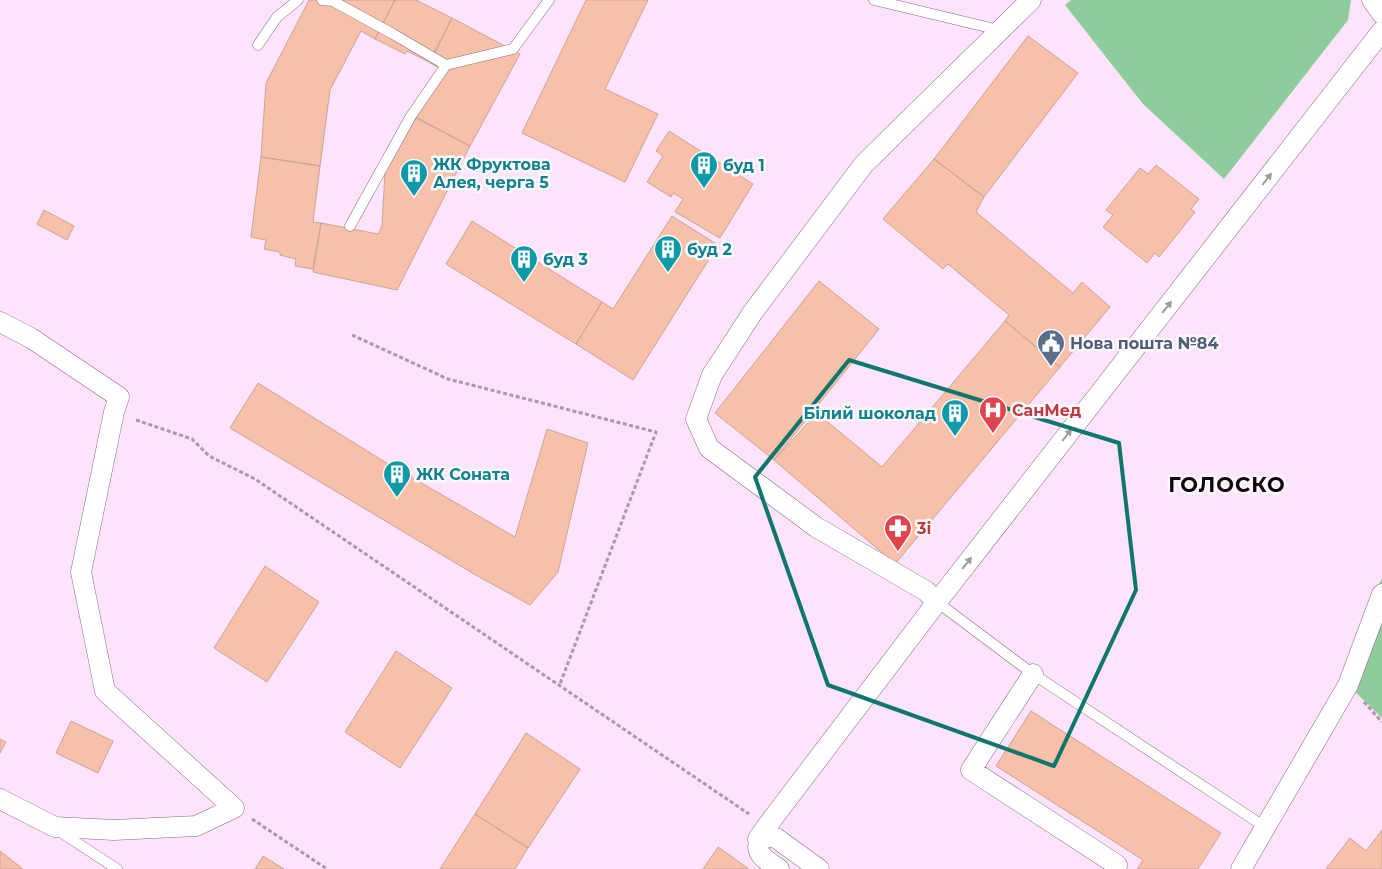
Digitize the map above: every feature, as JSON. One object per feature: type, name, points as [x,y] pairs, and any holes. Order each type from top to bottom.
[{"type":"street","points":[[937,602],[926,591],[816,527],[709,448],[696,419],[712,375],[748,320],[864,164],[1031,0]]},
{"type":"street","points":[[1372,0],[1382,14]]},
{"type":"street","points":[[779,869],[760,854],[758,849],[764,833],[937,602],[1382,31]]},
{"type":"street","points":[[0,322],[31,338],[119,398],[114,412],[81,572],[105,691],[234,808],[196,826],[114,830],[55,828],[0,799]]},
{"type":"street","points":[[1240,869],[1348,685],[1382,594]]},
{"type":"street","points":[[1033,674],[971,770],[1116,865],[1114,869]]},
{"type":"street","points":[[764,833],[765,837],[776,838],[819,869]]},
{"type":"lane","points":[[258,45],[277,17],[298,0]]},
{"type":"lane","points":[[322,0],[333,1],[446,65]]},
{"type":"lane","points":[[350,226],[411,116],[446,65],[513,50],[549,0]]},
{"type":"lane","points":[[874,0],[999,30]]},
{"type":"lane","points":[[937,602],[1033,674],[1265,827]]},
{"type":"lane","points":[[55,828],[116,869]]},
{"type":"path","points":[[352,335],[448,379],[656,432],[560,685]]},
{"type":"path","points":[[114,412],[192,439],[209,456],[255,479],[560,685],[764,833]]},
{"type":"path","points":[[234,808],[327,869]]},
{"type":"highlighted area","points":[[849,360],[1119,443],[1136,590],[1054,766],[828,685],[755,477]]},
{"type":"green space","points":[[1071,0],[1351,0],[1348,20],[1224,179],[1143,104],[1065,5]]},
{"type":"green space","points":[[1382,578],[1382,718],[1348,685],[1366,613]]},
{"type":"building","points":[[309,0],[395,0],[375,39],[361,31],[330,90],[320,166],[261,157],[266,83]]},
{"type":"building","points":[[395,0],[416,0],[452,18],[429,62],[407,51],[405,54],[375,39]]},
{"type":"building","points":[[586,0],[648,0],[605,89],[658,114],[625,182],[522,133]]},
{"type":"building","name":"ЖК Фруктова Алея, черга 5","points":[[452,18],[520,54],[470,146],[416,117],[443,70],[430,63]]},
{"type":"building","points":[[1028,36],[1078,73],[984,197],[934,159]]},
{"type":"building","name":"ЖК Фруктова Алея, черга 5","points":[[416,118],[470,146],[397,290],[313,272],[321,223],[378,234],[382,226],[385,172]]},
{"type":"building","name":"буд 1","points":[[669,131],[753,184],[720,238],[675,212],[683,199],[673,193],[671,197],[647,182],[663,156],[656,151]]},
{"type":"building","points":[[261,157],[320,166],[313,222],[321,223],[313,269],[295,266],[296,259],[280,255],[280,252],[264,249],[266,240],[251,237]]},
{"type":"building","points":[[934,159],[984,197],[976,212],[1073,293],[1082,282],[1110,307],[1060,367],[1005,321],[1009,315],[948,264],[943,269],[883,219]]},
{"type":"building","points":[[1156,165],[1199,199],[1191,209],[1195,212],[1159,257],[1155,253],[1147,263],[1103,227],[1113,215],[1106,210],[1140,168],[1148,174]]},
{"type":"building","points":[[44,210],[74,226],[67,240],[37,224]]},
{"type":"building","name":"буд 2","points":[[672,216],[718,245],[633,380],[576,344],[602,302],[613,309]]},
{"type":"building","name":"буд 3","points":[[472,221],[602,302],[576,344],[446,264]]},
{"type":"building","name":"Білий шоколад","points":[[819,281],[879,329],[774,460],[715,413]]},
{"type":"building","name":"Білий шоколад","points":[[1005,321],[1060,367],[895,564],[774,460],[817,413],[882,467]]},
{"type":"building","name":"ЖК Соната","points":[[258,383],[380,459],[515,537],[547,429],[588,443],[558,572],[530,605],[474,574],[230,428]]},
{"type":"building","points":[[265,566],[319,602],[267,682],[214,648]]},
{"type":"building","points":[[396,651],[452,688],[400,768],[345,732]]},
{"type":"building","points":[[1031,711],[1221,833],[1198,869],[1137,869],[1143,860],[996,766]]},
{"type":"building","points":[[71,721],[113,741],[98,773],[56,753]]},
{"type":"building","points":[[526,733],[580,769],[528,848],[475,814]]},
{"type":"building","points":[[0,739],[6,742],[0,753]]},
{"type":"building","points":[[475,814],[528,848],[515,869],[440,869]]},
{"type":"building","points":[[1382,830],[1382,869],[1326,869],[1350,838],[1366,851]]},
{"type":"building","points":[[718,847],[749,869],[703,869]]},
{"type":"building","points":[[0,851],[23,869],[0,869]]},
{"type":"building","points":[[263,856],[284,869],[255,869]]},
{"type":"place","name":"буд 1","points":[[704,189]]},
{"type":"place","name":"ЖК Фруктова Алея, черга 5","points":[[414,197]]},
{"type":"place","name":"буд 2","points":[[668,273]]},
{"type":"place","name":"буд 3","points":[[524,283]]},
{"type":"place","name":"Нова пошта №84","points":[[1051,367]]},
{"type":"place","name":"СанМед","points":[[993,434]]},
{"type":"place","name":"Білий шоколад","points":[[955,437]]},
{"type":"place","name":"ЖК Соната","points":[[397,498]]},
{"type":"place","name":"3і","points":[[898,552]]},
{"type":"district","name":"ГОЛОСКО","points":[[1227,484]]}]
